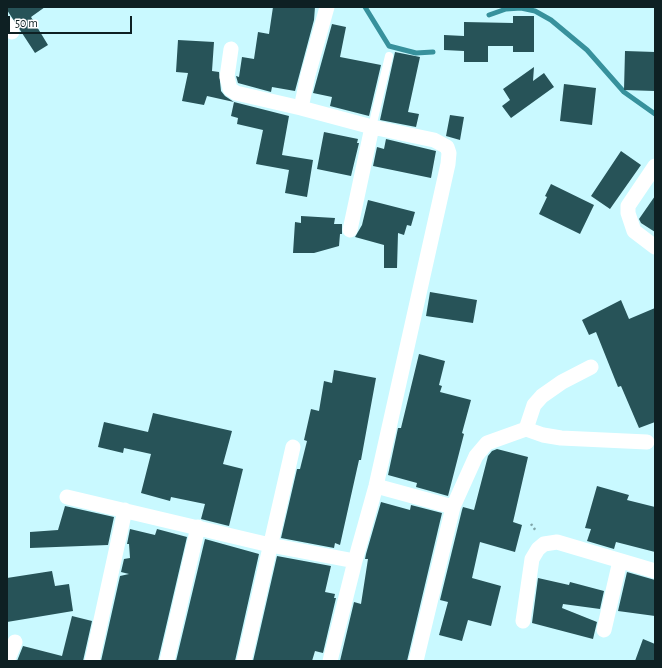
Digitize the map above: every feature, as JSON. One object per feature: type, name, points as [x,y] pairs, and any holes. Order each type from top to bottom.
[{"type":"street","points":[[301,108],[326,7]]},
{"type":"street","points":[[231,49],[227,77],[230,89],[236,94],[301,108],[372,127],[434,140],[447,147],[449,153],[376,486],[355,561],[330,661]]},
{"type":"street","points":[[350,230],[372,127]]},
{"type":"street","points":[[655,166],[628,206],[628,213],[634,231],[655,247]]},
{"type":"street","points":[[526,429],[534,405],[542,396],[562,382],[591,367]]},
{"type":"street","points":[[416,661],[453,507],[476,456],[487,443],[526,429],[543,435],[562,438],[647,442]]},
{"type":"street","points":[[244,661],[294,447]]},
{"type":"street","points":[[376,486],[453,507]]},
{"type":"street","points":[[67,497],[270,545],[355,561]]},
{"type":"street","points":[[92,661],[126,510]]},
{"type":"street","points":[[167,661],[198,527]]},
{"type":"street","points":[[523,621],[532,559],[538,549],[544,544],[557,542],[655,571]]},
{"type":"street","points":[[604,630],[620,561]]},
{"type":"street","points":[[7,661],[16,642]]},
{"type":"lane","points":[[372,127],[389,56]]},
{"type":"building","points":[[7,7],[45,7],[31,17],[48,45],[35,53],[7,10]]},
{"type":"building","points":[[273,7],[315,7],[314,20],[295,91],[272,87],[271,92],[238,83],[236,76],[239,77],[242,57],[254,59],[258,32],[269,34]]},
{"type":"building","points":[[513,16],[534,16],[534,52],[513,52],[513,46],[488,46],[488,62],[464,62],[464,51],[444,50],[444,35],[464,36],[464,22],[513,23]]},
{"type":"building","points":[[332,24],[346,27],[340,57],[381,65],[369,116],[330,106],[332,97],[313,93]]},
{"type":"building","points":[[178,40],[214,42],[212,71],[219,72],[221,91],[225,96],[234,102],[207,96],[204,105],[182,101],[188,73],[176,72]]},
{"type":"building","points":[[625,51],[655,52],[655,91],[624,90]]},
{"type":"building","points":[[395,52],[420,57],[408,112],[419,114],[416,127],[380,120]]},
{"type":"building","points":[[534,67],[533,81],[544,73],[554,87],[511,118],[502,106],[510,100],[503,89]]},
{"type":"building","points":[[564,84],[596,88],[592,125],[560,121]]},
{"type":"building","points":[[234,102],[289,116],[282,155],[313,160],[307,197],[285,193],[289,170],[256,164],[263,130],[237,124],[238,118],[231,116]]},
{"type":"building","points":[[450,115],[464,117],[460,140],[446,136]]},
{"type":"building","points":[[324,132],[358,139],[357,143],[359,143],[351,176],[317,169]]},
{"type":"building","points":[[386,139],[436,151],[431,178],[373,166],[377,147],[384,149]]},
{"type":"building","points":[[621,151],[641,165],[610,209],[591,196]]},
{"type":"building","points":[[551,184],[594,205],[580,234],[539,214]]},
{"type":"building","points":[[655,196],[655,232],[641,223],[639,219]]},
{"type":"building","points":[[368,200],[415,212],[411,226],[407,225],[404,235],[398,233],[397,268],[384,268],[384,245],[355,237],[362,225]]},
{"type":"building","points":[[301,216],[335,218],[334,224],[342,224],[342,234],[340,234],[339,246],[314,253],[293,253],[295,222],[301,223]]},
{"type":"building","points":[[430,292],[477,300],[473,323],[426,316]]},
{"type":"building","points":[[621,300],[629,319],[655,308],[655,422],[639,428],[621,386],[618,387],[596,332],[589,335],[582,320]]},
{"type":"building","points":[[419,354],[445,361],[439,385],[442,386],[440,392],[471,400],[448,496],[416,487],[417,483],[388,475],[398,428],[401,428]]},
{"type":"building","points":[[334,370],[376,378],[361,460],[359,460],[340,545],[335,543],[334,548],[281,538],[297,469],[300,469],[307,441],[304,440],[311,409],[319,411],[324,381],[332,383]]},
{"type":"building","points":[[153,413],[232,431],[223,464],[243,469],[229,526],[201,519],[205,504],[171,497],[170,501],[141,493],[151,454],[124,448],[123,453],[98,447],[104,422],[148,432]]},
{"type":"building","points":[[497,449],[528,457],[513,522],[522,525],[515,552],[480,542],[472,578],[501,586],[491,626],[468,620],[462,641],[439,635],[448,602],[440,600],[463,507],[474,510],[488,456],[492,451]]},
{"type":"building","points":[[597,486],[629,495],[627,500],[655,507],[655,552],[616,542],[614,549],[587,541],[591,529],[585,528]]},
{"type":"building","points":[[381,502],[410,510],[411,505],[442,513],[407,661],[340,661],[354,602],[361,604],[368,559],[365,559]]},
{"type":"building","points":[[65,506],[114,517],[108,545],[30,548],[30,532],[58,530]]},
{"type":"building","points":[[130,529],[155,535],[157,529],[187,537],[158,661],[101,661],[120,576],[129,574],[121,572],[124,559],[130,558],[129,544],[127,544]]},
{"type":"building","points":[[205,539],[259,554],[235,661],[176,661]]},
{"type":"building","points":[[277,556],[331,566],[325,592],[335,594],[334,598],[336,598],[323,653],[315,651],[312,661],[253,661]]},
{"type":"building","points":[[52,571],[55,586],[69,584],[73,611],[7,622],[7,578]]},
{"type":"building","points":[[627,572],[655,580],[655,616],[618,611]]},
{"type":"building","points":[[538,578],[569,585],[570,582],[604,591],[600,609],[563,604],[562,608],[597,622],[593,639],[532,623]]},
{"type":"building","points":[[72,616],[92,621],[83,661],[17,661],[23,646],[62,656]]},
{"type":"building","points":[[643,639],[655,644],[655,661],[635,661]]},
{"type":"waterway","points":[[365,7],[389,46],[416,53],[433,52]]},
{"type":"waterway","points":[[489,15],[506,9],[521,8],[535,11],[551,20],[587,50],[624,92],[655,114]]}]
